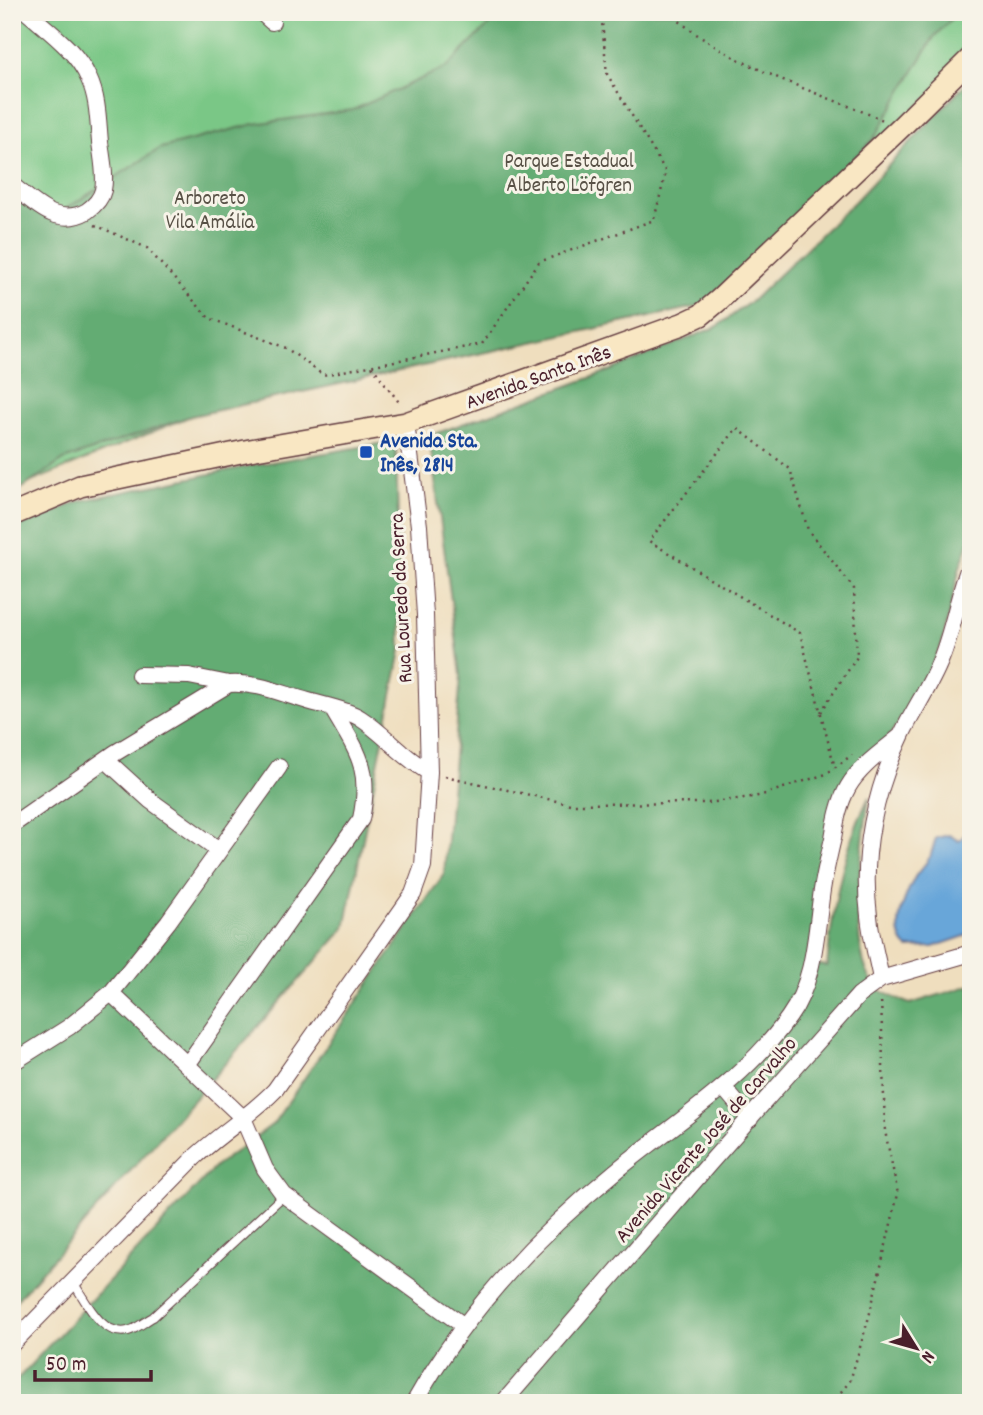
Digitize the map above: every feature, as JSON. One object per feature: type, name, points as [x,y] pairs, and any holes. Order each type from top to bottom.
[{"type":"main road","name":"Avenida Santa Inês","points":[[12,515],[80,486],[250,450],[409,422],[672,328],[701,315],[971,58]]},
{"type":"street","points":[[12,185],[52,215],[64,218],[76,216],[89,209],[102,195],[104,183],[98,111],[89,78],[66,45],[27,12]]},
{"type":"street","name":"Rua Louredo da Serra","points":[[12,1344],[195,1157],[275,1090],[413,894],[423,866],[429,772],[425,615],[409,422]]},
{"type":"street","points":[[881,979],[869,916],[867,880],[869,844],[880,791],[904,731],[943,655],[971,562]]},
{"type":"street","points":[[139,675],[189,676],[229,684],[246,684],[269,688],[332,708],[359,718],[429,772]]},
{"type":"street","points":[[12,825],[106,760],[229,684]]},
{"type":"street","points":[[187,1065],[361,819],[366,793],[363,766],[332,708]]},
{"type":"street","points":[[414,1403],[464,1326],[503,1275],[559,1220],[615,1172],[723,1087],[766,1046],[791,1016],[806,985],[823,886],[842,800],[859,773],[904,731]]},
{"type":"street","points":[[106,760],[152,801],[219,850]]},
{"type":"street","points":[[12,1063],[69,1027],[111,993],[169,922],[279,766]]},
{"type":"street","name":"Avenida Vicente José de Carvalho","points":[[503,1403],[859,995],[881,979],[971,953]]},
{"type":"street","points":[[111,993],[243,1118],[265,1169],[284,1195],[464,1326]]},
{"type":"street","points":[[723,1087],[750,1119]]},
{"type":"lane","points":[[73,1282],[103,1325],[114,1332],[131,1331],[153,1317],[284,1195]]},
{"type":"path","points":[[76,216],[148,247],[209,318],[286,348],[323,375],[482,344],[539,262],[654,220],[666,172],[607,74],[601,12]]},
{"type":"path","points":[[669,12],[685,28],[741,61],[901,127]]},
{"type":"path","points":[[372,366],[409,422]]},
{"type":"path","points":[[821,712],[857,657],[853,589],[808,530],[790,468],[737,428],[649,541],[800,633],[835,768]]},
{"type":"path","points":[[429,772],[570,804],[708,803],[759,796],[826,774],[856,752]]},
{"type":"path","points":[[832,1403],[850,1381],[869,1317],[898,1194],[885,1131],[881,979]]},
{"type":"path","points":[[601,1403],[629,1396],[691,1403]]},
{"type":"green space","name":"Parque Estadual Alberto Löfgren","points":[[12,12],[971,12],[971,58],[704,305],[191,416],[12,490]]},
{"type":"green space","name":"Parque Estadual Alberto Löfgren","points":[[502,12],[958,12],[934,37],[873,140],[704,305],[191,416],[64,460],[12,495],[12,189],[53,217],[161,148],[254,124],[353,110],[447,67]]},
{"type":"green space","points":[[971,78],[971,537],[960,567],[942,644],[916,698],[855,785],[835,831],[807,962],[827,966],[832,922],[845,859],[869,797],[858,899],[862,954],[869,975],[880,990],[910,1004],[971,985],[971,1403],[12,1403],[12,1385],[216,1166],[273,1124],[444,874],[461,675],[429,436],[609,371],[718,326],[754,299],[855,201]]},
{"type":"green space","points":[[396,441],[401,651],[345,928],[12,1305],[12,530],[80,501],[254,465]]},
{"type":"water","points":[[971,828],[971,934],[933,947],[908,948],[902,941],[899,924],[903,904],[915,877],[930,857],[936,838],[949,835],[959,841]]},
{"type":"place","name":"Avenida Sta. Inês, 2814","points":[[366,452]]},
{"type":"park label","name":"Arboreto Vila Amália","points":[[210,209]]}]
